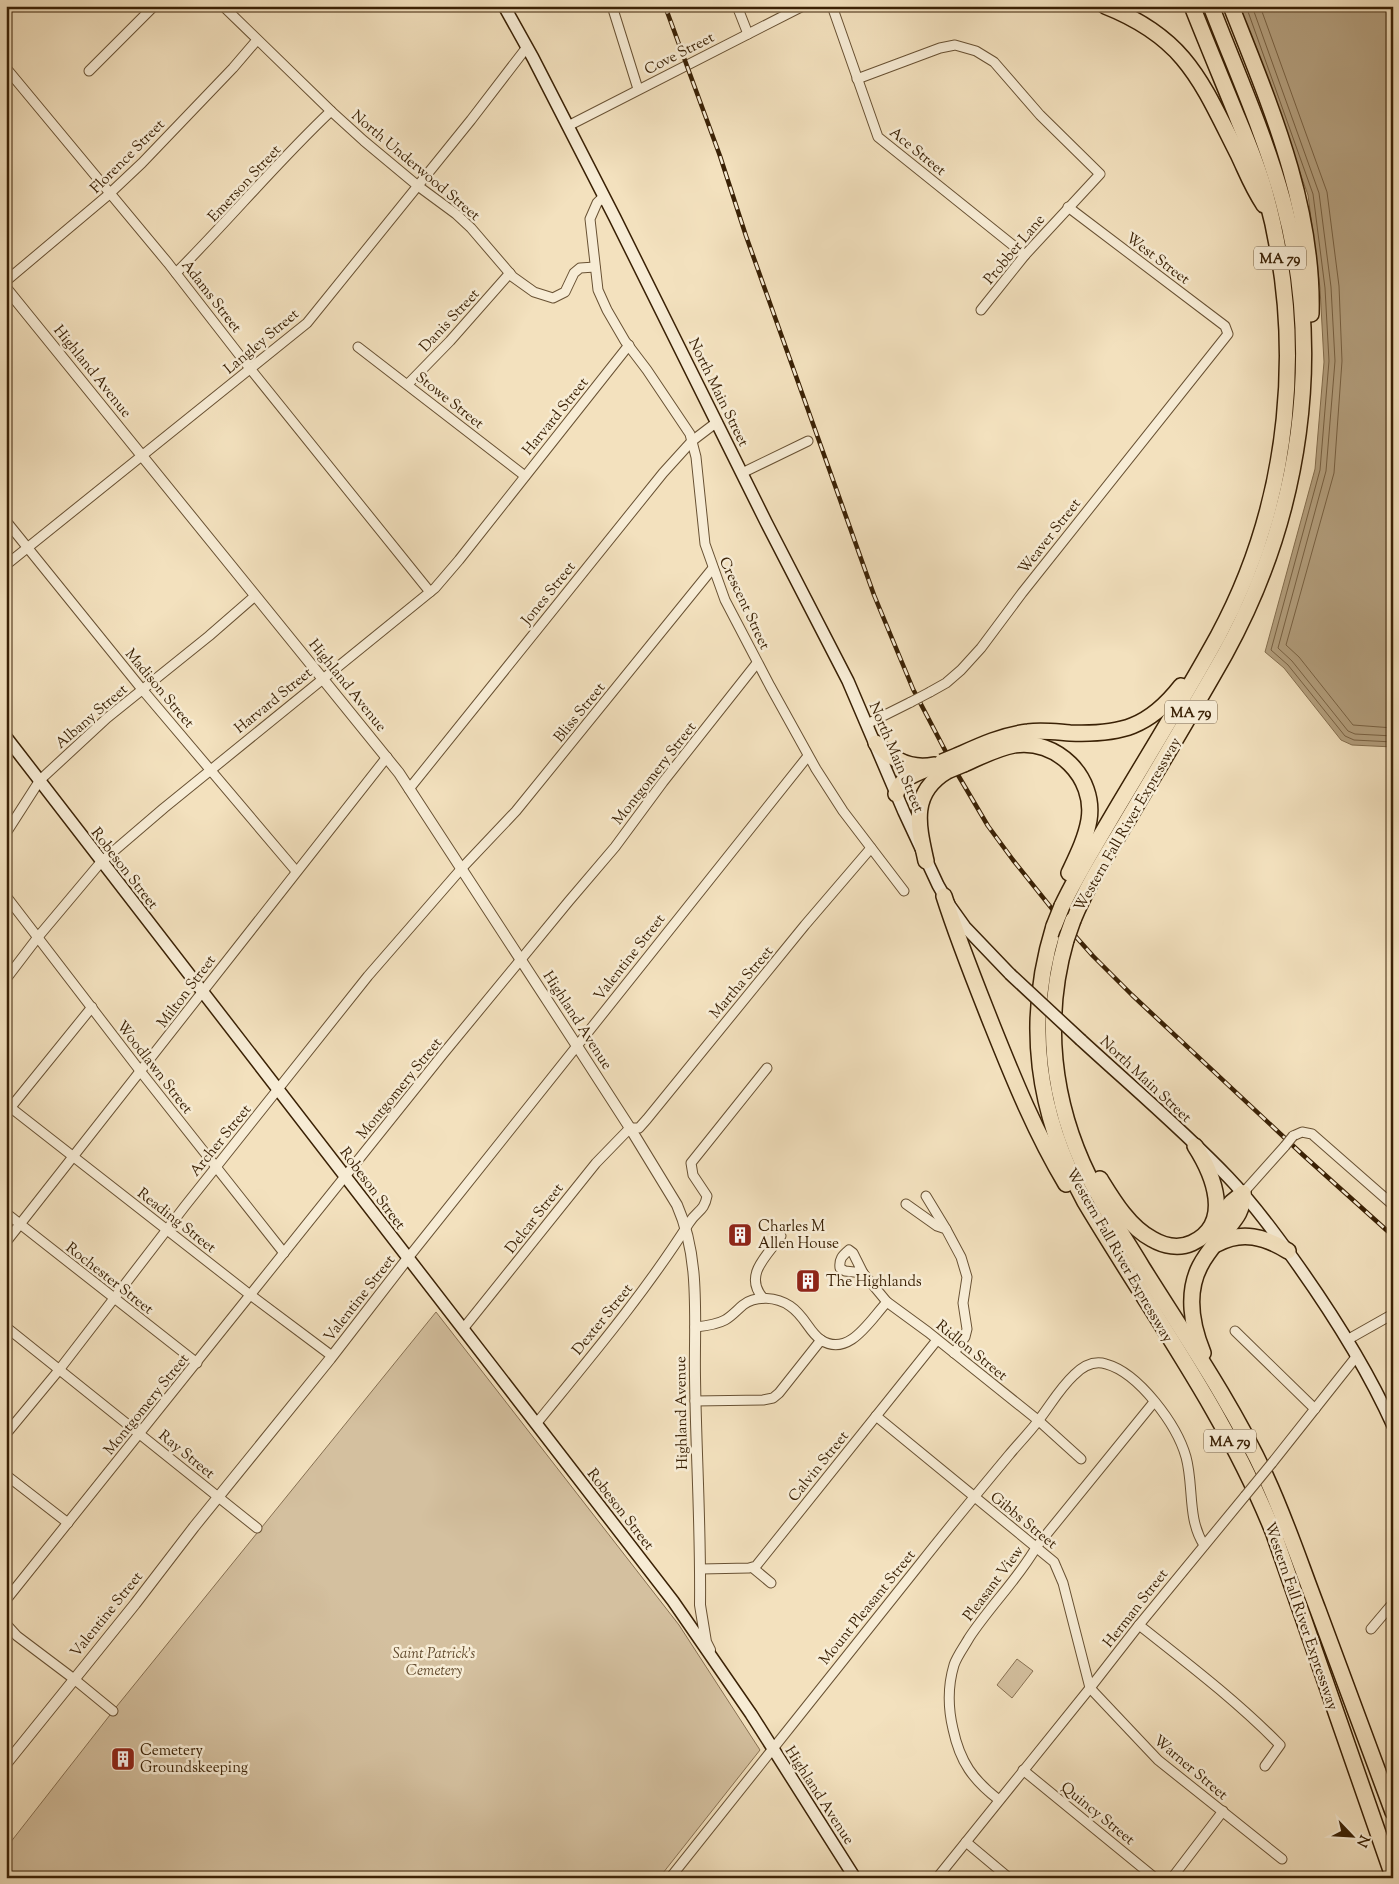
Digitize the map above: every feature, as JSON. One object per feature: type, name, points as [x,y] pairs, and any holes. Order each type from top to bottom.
[{"type":"highway","points":[[1105,6],[1150,28],[1170,44],[1184,59],[1202,84],[1252,187],[1271,214]]},
{"type":"highway","name":"Western Fall River Expressway","points":[[1192,6],[1253,155],[1271,214],[1283,271],[1287,390],[1279,468],[1265,522],[1238,596],[1218,636],[1059,904],[1044,941],[1037,1040],[1041,1078],[1049,1115],[1074,1180],[1219,1420],[1256,1492],[1279,1549],[1393,1876]]},
{"type":"highway","name":"Western Fall River Expressway","points":[[1211,6],[1273,170],[1290,231],[1299,277],[1303,323],[1304,370],[1301,418],[1284,510],[1270,555],[1253,598],[1225,654],[1092,880],[1073,920],[1066,940],[1055,989],[1054,1058],[1062,1103],[1076,1148],[1095,1189],[1230,1410],[1259,1462],[1284,1520],[1393,1812]]},
{"type":"highway","points":[[1231,6],[1294,179],[1308,244],[1311,323],[1301,418]]},
{"type":"highway","points":[[961,760],[999,738],[1019,733],[1033,731],[1104,733],[1133,726],[1149,717],[1171,698],[1218,636]]},
{"type":"highway","points":[[876,743],[892,757],[906,765],[920,767],[941,766]]},
{"type":"highway","points":[[896,794],[898,786],[905,779],[941,766],[1003,748],[1027,745],[1049,749],[1057,754],[1070,763],[1079,774],[1089,800],[1089,820],[1083,841],[1059,904]]},
{"type":"highway","points":[[926,861],[919,828],[920,804],[941,766]]},
{"type":"highway","points":[[944,896],[966,962],[1028,1111],[1047,1150],[1071,1192],[1114,1249]]},
{"type":"highway","points":[[1062,1103],[1108,1191],[1128,1218],[1143,1234],[1159,1243],[1175,1246],[1191,1243],[1208,1230],[1232,1202],[1243,1194]]},
{"type":"highway","points":[[1195,1146],[1210,1174],[1216,1193],[1216,1213],[1208,1230]]},
{"type":"highway","points":[[1230,1410],[1202,1351],[1193,1317],[1194,1283],[1200,1266],[1240,1211],[1243,1194]]},
{"type":"highway","points":[[1209,1252],[1224,1241],[1245,1236],[1264,1239],[1288,1251]]},
{"type":"main road","name":"North Main Street","points":[[504,6],[604,196],[848,681],[876,743],[896,794],[944,896],[974,937],[1010,974],[1195,1146],[1243,1194],[1288,1251],[1322,1300],[1347,1340],[1393,1426]]},
{"type":"main road","name":"Robeson Street","points":[[6,737],[672,1601],[714,1660]]},
{"type":"main road","name":"Highland Avenue","points":[[714,1660],[855,1878]]},
{"type":"street","points":[[89,71],[154,6]]},
{"type":"street","name":"North Underwood Street","points":[[223,6],[331,112],[418,186],[456,214],[471,228],[510,273],[534,292],[552,298],[565,292],[574,273],[580,268],[594,268]]},
{"type":"street","points":[[612,6],[638,89]]},
{"type":"street","points":[[737,6],[748,34]]},
{"type":"street","name":"Cove Street","points":[[568,126],[803,6]]},
{"type":"street","name":"Ace Street","points":[[832,6],[878,137],[1025,255]]},
{"type":"street","name":"Florence Street","points":[[6,281],[110,193],[142,163],[233,68],[257,40]]},
{"type":"street","name":"Probber Lane","points":[[857,79],[940,48],[955,45],[976,51],[994,62],[1040,115],[1100,174],[1025,255],[981,310]]},
{"type":"street","name":"Langley Street","points":[[6,565],[307,323],[527,47]]},
{"type":"street","name":"Adams Street","points":[[6,68],[176,274],[430,592]]},
{"type":"street","name":"Emerson Street","points":[[176,274],[331,112]]},
{"type":"street","name":"Crescent Street","points":[[604,196],[597,203],[590,219],[594,268],[598,290],[607,310],[628,345],[687,428],[696,457],[705,544],[725,600],[808,756],[843,811],[904,891]]},
{"type":"street","name":"West Street","points":[[1068,207],[1225,326],[1228,334]]},
{"type":"street","name":"Danis Street","points":[[408,384],[450,341],[510,273]]},
{"type":"street","name":"Highland Avenue","points":[[6,288],[387,757],[578,1046],[670,1192],[682,1218],[694,1266],[695,1401],[702,1619],[706,1642],[714,1660]]},
{"type":"street","name":"Weaver Street","points":[[867,724],[946,683],[961,670],[981,648],[1022,593],[1228,334]]},
{"type":"street","name":"Harvard Street","points":[[6,980],[38,937],[101,862],[210,770],[430,592],[459,560],[628,345]]},
{"type":"street","name":"Stowe Street","points":[[358,347],[525,476]]},
{"type":"street","name":"Jones Street","points":[[409,789],[663,473],[692,441],[717,422]]},
{"type":"street","points":[[742,473],[808,441]]},
{"type":"street","name":"Madison Street","points":[[6,521],[143,690],[296,871]]},
{"type":"street","name":"Bliss Street","points":[[462,868],[516,812],[713,568]]},
{"type":"street","name":"Albany Street","points":[[6,833],[40,780],[107,718],[255,596]]},
{"type":"street","name":"Montgomery Street","points":[[6,1600],[284,1253],[615,847],[663,782],[758,663]]},
{"type":"street","name":"Valentine Street","points":[[6,1764],[808,756]]},
{"type":"street","name":"Milton Street","points":[[6,1242],[387,757]]},
{"type":"street","name":"Martha Street","points":[[630,1128],[639,1128],[647,1119],[871,848]]},
{"type":"street","name":"Archer Street","points":[[6,1434],[59,1370],[166,1230],[368,976],[462,868]]},
{"type":"street","name":"Woodlawn Street","points":[[6,896],[141,1072],[284,1253]]},
{"type":"street","points":[[9,1105],[92,1007]]},
{"type":"street","name":"Dexter Street","points":[[536,1424],[653,1278],[685,1228],[705,1206],[707,1196],[693,1175],[691,1163],[767,1068]]},
{"type":"street","name":"Reading Street","points":[[9,1105],[166,1230],[332,1356]]},
{"type":"street","name":"Delcar Street","points":[[463,1330],[596,1163],[630,1128]]},
{"type":"street","points":[[1243,1194],[1293,1136],[1302,1132],[1312,1134],[1393,1205]]},
{"type":"street","points":[[926,1196],[961,1257],[967,1276],[963,1304],[967,1329],[965,1337],[954,1353]]},
{"type":"street","points":[[906,1204],[937,1226],[946,1229]]},
{"type":"street","name":"Rochester Street","points":[[6,1213],[197,1363]]},
{"type":"street","points":[[763,1298],[754,1281],[756,1272],[781,1236]]},
{"type":"street","name":"Ridlon Street","points":[[863,1273],[887,1302],[911,1318],[1039,1421],[1081,1459]]},
{"type":"street","points":[[695,1327],[723,1321],[750,1301],[763,1298],[789,1305],[806,1321],[817,1338],[828,1345],[838,1346],[850,1342],[887,1302]]},
{"type":"street","points":[[1347,1340],[1393,1314]]},
{"type":"street","name":"Ray Street","points":[[6,1327],[257,1528]]},
{"type":"street","points":[[1235,1331],[1315,1410]]},
{"type":"street","points":[[695,1401],[763,1400],[773,1398],[821,1340]]},
{"type":"street","name":"Calvin Street","points":[[753,1568],[937,1340]]},
{"type":"street","name":"Herman Street","points":[[937,1878],[1139,1624],[1215,1534],[1356,1357]]},
{"type":"street","name":"Mount Pleasant Street","points":[[670,1878],[974,1497],[1039,1421],[1054,1397],[1074,1375],[1086,1365],[1097,1362],[1109,1365],[1139,1386],[1154,1402]]},
{"type":"street","points":[[1154,1402],[1175,1429],[1186,1458],[1197,1534],[1204,1545]]},
{"type":"street","name":"Pleasant View","points":[[999,1800],[982,1787],[968,1770],[958,1752],[949,1710],[954,1664],[980,1623],[1027,1564],[1037,1546],[1154,1402]]},
{"type":"street","name":"Gibbs Street","points":[[876,1416],[1037,1546],[1054,1562],[1061,1577],[1090,1688]]},
{"type":"street","points":[[6,1475],[68,1523]]},
{"type":"street","points":[[700,1570],[753,1568],[771,1582]]},
{"type":"street","points":[[1371,1630],[1393,1603]]},
{"type":"street","points":[[6,1624],[16,1636],[113,1711]]},
{"type":"street","points":[[1139,1624],[1262,1727],[1280,1745],[1265,1766]]},
{"type":"street","name":"Warner Street","points":[[1090,1688],[1158,1760],[1282,1859]]},
{"type":"street","name":"Quincy Street","points":[[1023,1770],[1156,1878]]},
{"type":"street","points":[[1172,1878],[1223,1811]]},
{"type":"street","points":[[966,1842],[1009,1878]]},
{"type":"green space","name":"Saint Patrick's Cemetery","points":[[436,1312],[679,1625],[760,1750],[659,1878],[6,1878],[6,1848],[117,1706]]},
{"type":"green space","points":[[1017,1659],[1033,1671],[1012,1698],[997,1685]]},
{"type":"water","points":[[1240,6],[1393,6],[1393,747],[1352,745],[1341,740],[1284,668],[1265,652],[1315,469],[1324,362],[1320,288],[1308,195]]},
{"type":"railway","points":[[665,6],[720,156],[746,236],[874,595],[913,689],[958,775],[988,826],[1061,920],[1093,956],[1303,1155],[1393,1236]]},
{"type":"place","name":"Charles M Allen House","points":[[740,1235]]},
{"type":"place","name":"The Highlands","points":[[808,1281]]},
{"type":"place","name":"Cemetery Groundskeeping","points":[[123,1759]]}]
